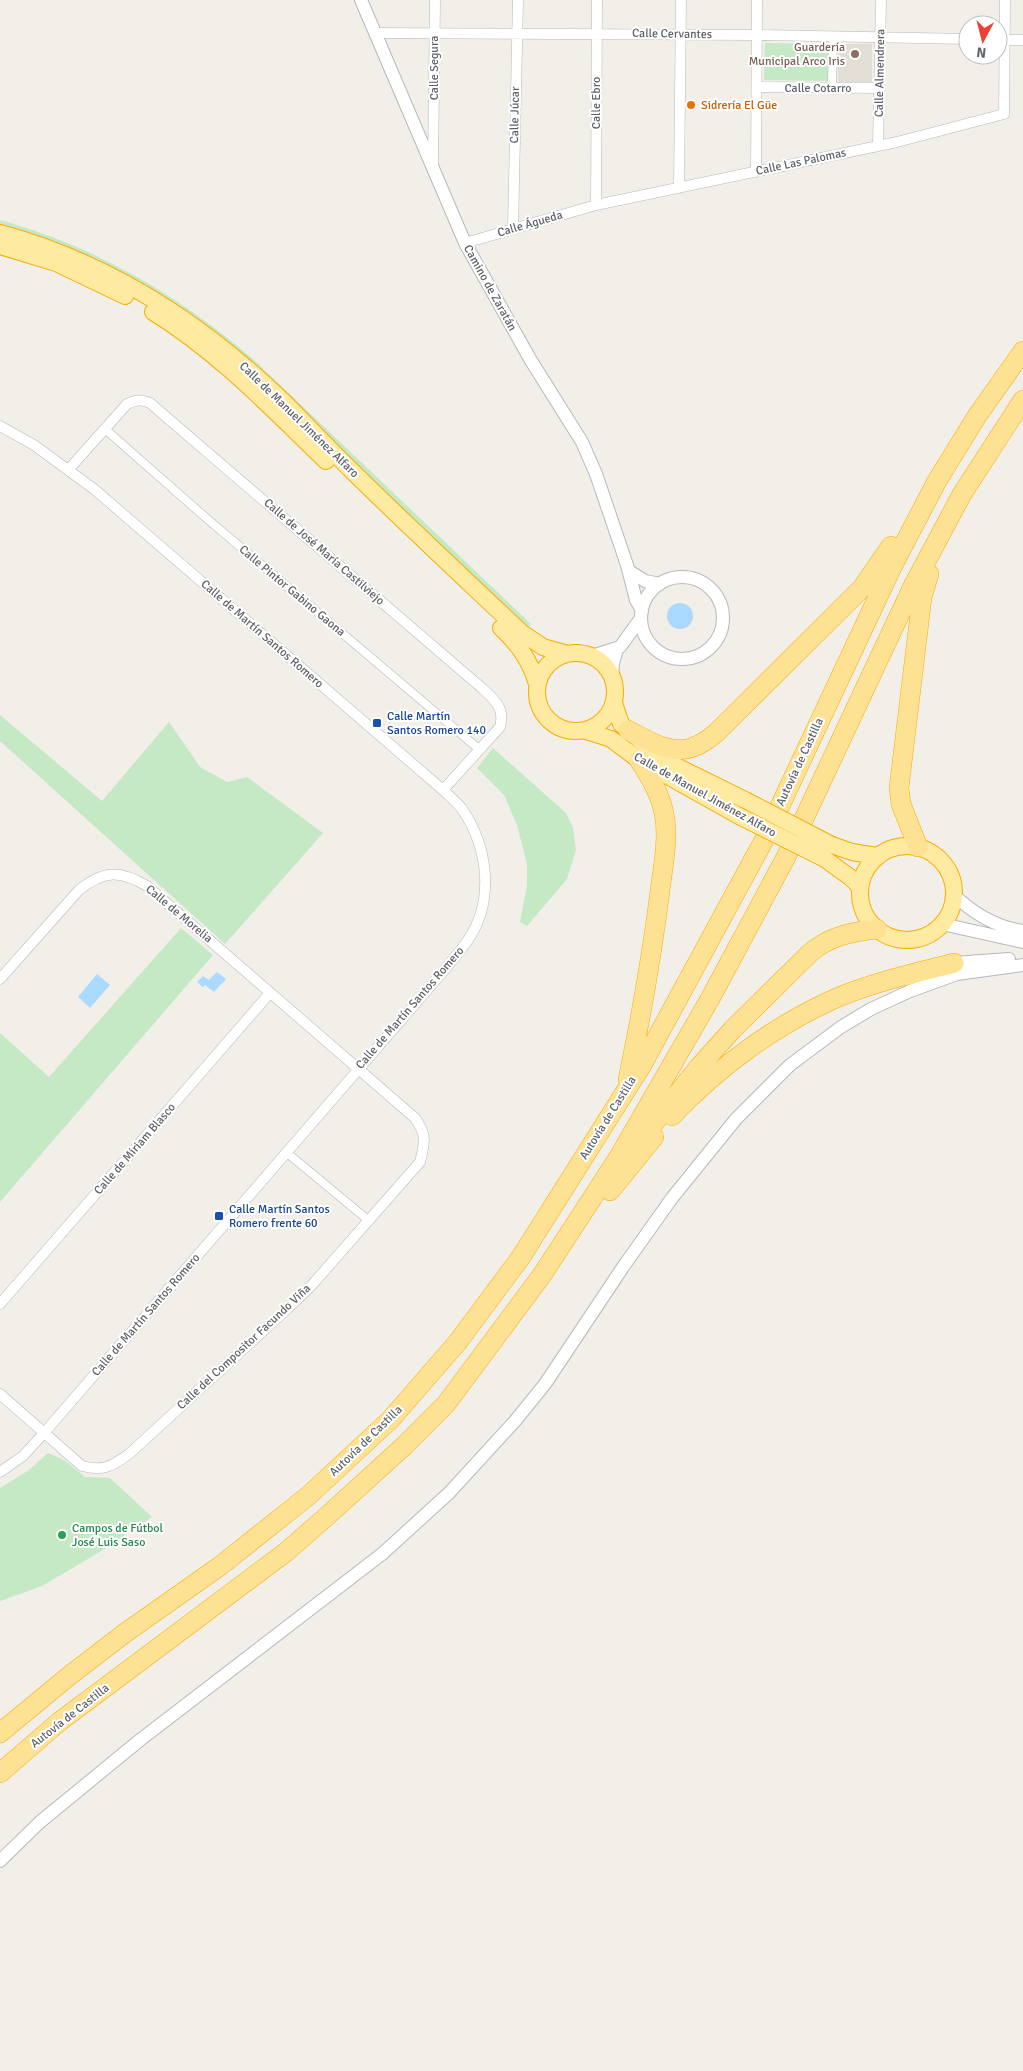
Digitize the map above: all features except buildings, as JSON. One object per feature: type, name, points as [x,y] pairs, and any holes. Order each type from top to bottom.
[{"type":"highway","name":"Calle de Manuel Jiménez Alfaro","points":[[0,233],[59,252],[108,274],[157,302],[198,329],[239,362],[282,401],[352,471],[522,633],[543,647],[567,654]]},
{"type":"highway","name":"Calle de Manuel Jiménez Alfaro","points":[[0,246],[56,263],[110,288],[156,314],[232,372],[515,642],[529,661],[537,684]]},
{"type":"highway","name":"Autovía de Castilla","points":[[0,1732],[118,1639],[274,1525],[308,1496],[390,1420],[457,1343],[521,1257],[642,1064],[683,991],[764,840],[892,566],[937,481],[977,416],[1023,350]]},
{"type":"highway","name":"Autovía de Castilla","points":[[0,1773],[39,1739],[286,1552],[404,1446],[446,1404],[542,1275],[591,1200],[630,1138],[711,998],[786,857],[913,586],[958,501],[1023,400]]},
{"type":"highway","points":[[628,730],[650,742],[679,750],[695,747],[716,733],[862,588],[937,481]]},
{"type":"highway","points":[[918,847],[901,804],[899,788],[901,756],[922,597],[928,576],[947,535],[958,501]]},
{"type":"highway","points":[[580,653],[592,656],[600,661],[612,677],[615,686],[614,703],[604,720],[586,731],[574,732],[563,730],[553,725],[544,717],[538,707],[536,695],[541,673],[556,658],[567,654],[580,653]]},
{"type":"highway","name":"Calle de Manuel Jiménez Alfaro","points":[[614,703],[618,720],[649,748],[676,766],[745,800],[828,852]]},
{"type":"highway","name":"Calle de Manuel Jiménez Alfaro","points":[[586,731],[611,739],[639,760],[739,816],[828,852]]},
{"type":"highway","points":[[626,1088],[653,944],[666,838],[665,818],[654,782],[639,760]]},
{"type":"highway","points":[[903,846],[918,847],[940,859],[948,870],[953,882],[954,895],[948,916],[942,924],[931,933],[917,939],[903,940],[889,936],[877,929],[866,917],[860,902],[860,887],[868,865],[877,856],[889,849],[903,846]]},
{"type":"highway","points":[[828,852],[852,852],[877,856]]},
{"type":"highway","points":[[828,852],[860,887]]},
{"type":"highway","points":[[446,1404],[494,1356],[549,1284],[630,1155],[658,1117],[732,1029],[820,944],[840,935],[877,929]]},
{"type":"highway","points":[[602,1201],[640,1151],[680,1108],[725,1066],[777,1030],[841,997],[889,980],[954,964]]},
{"type":"highway","points":[[0,1782],[22,1762],[39,1739]]},
{"type":"street","name":"Camino de Zaratán","points":[[361,0],[464,243],[530,359],[582,442],[599,480],[642,615]]},
{"type":"street","name":"Calle Segura","points":[[433,171],[435,0]]},
{"type":"street","name":"Calle Júcar","points":[[513,229],[518,0]]},
{"type":"street","name":"Calle Ebro","points":[[596,205],[597,0]]},
{"type":"street","points":[[679,188],[680,0]]},
{"type":"street","points":[[756,172],[756,35],[758,0]]},
{"type":"street","name":"Calle Almendrera","points":[[878,146],[881,0]]},
{"type":"street","points":[[1004,15],[1005,0]]},
{"type":"street","name":"Calle Cervantes","points":[[375,33],[680,34],[958,39]]},
{"type":"street","points":[[832,88],[833,36]]},
{"type":"street","points":[[1008,40],[1023,40]]},
{"type":"street","name":"Calle Las Palomas","points":[[596,205],[878,146],[1004,114],[1002,65]]},
{"type":"street","name":"Calle Cotarro","points":[[757,88],[879,88]]},
{"type":"street","points":[[418,136],[425,140],[432,138],[434,135]]},
{"type":"street","name":"Calle Águeda","points":[[464,243],[596,205]]},
{"type":"street","name":"Calle de José María Castilviejo","points":[[69,469],[127,404],[143,400],[150,403],[498,703],[503,718],[500,727],[443,790]]},
{"type":"street","name":"Calle de Martín Santos Romero","points":[[0,426],[34,445],[69,469],[443,790],[461,808],[476,832],[482,850],[485,884],[484,900],[469,939],[447,967],[44,1433],[23,1456],[0,1472]]},
{"type":"street","name":"Calle Pintor Gabino Gaona","points":[[105,429],[205,517],[480,750]]},
{"type":"street","points":[[629,571],[644,581],[660,584]]},
{"type":"street","points":[[612,677],[614,658],[620,646],[642,615],[650,593],[660,584],[676,578],[684,578],[692,579],[706,586],[721,605],[723,621],[718,637],[708,649],[686,659],[662,654],[650,643],[643,631],[642,615]]},
{"type":"street","points":[[592,656],[620,646],[640,642],[650,643]]},
{"type":"street","name":"Calle de Morelia","points":[[0,979],[79,890],[100,876],[111,874],[132,878],[147,886],[358,1069]]},
{"type":"street","points":[[954,895],[985,919],[998,925],[1023,931]]},
{"type":"street","points":[[942,924],[1023,942]]},
{"type":"street","points":[[954,964],[1023,957]]},
{"type":"street","points":[[0,1861],[40,1822],[140,1740],[382,1554],[449,1493],[515,1421],[545,1384],[623,1267],[672,1198],[736,1119],[790,1065],[841,1027],[871,1008],[910,990],[957,974],[1023,965]]},
{"type":"street","name":"Calle de Miriam Blasco","points":[[0,1304],[270,993]]},
{"type":"street","name":"Calle del Compositor Facundo Viña","points":[[0,1394],[82,1466],[94,1469],[111,1467],[129,1454],[311,1286],[420,1162],[425,1142],[423,1130],[415,1118],[358,1069]]},
{"type":"street","points":[[286,1152],[368,1220]]},
{"type":"shaded area","name":"Guardería Municipal Arco Iris","points":[[838,44],[872,44],[872,82],[838,82]]},
{"type":"green space","points":[[765,43],[828,44],[828,81],[764,80]]},
{"type":"green space","points":[[0,220],[35,231],[103,259],[166,294],[226,337],[254,360],[531,624],[526,629],[225,343],[0,227]]},
{"type":"green space","points":[[0,715],[102,801],[169,722],[200,767],[227,782],[247,777],[323,833],[225,944],[0,741]]},
{"type":"green space","points":[[493,748],[566,813],[573,828],[576,850],[567,879],[527,926],[520,922],[527,886],[527,864],[517,825],[504,795],[477,768]]},
{"type":"green space","points":[[181,928],[213,955],[0,1202],[0,1033],[49,1077]]},
{"type":"green space","name":"Campos de Fútbol José Luis Saso","points":[[48,1453],[64,1460],[85,1477],[110,1478],[152,1517],[98,1553],[42,1586],[0,1601],[0,1488],[29,1470]]},
{"type":"water","points":[[680,603],[689,607],[693,616],[689,625],[680,629],[671,625],[667,616],[671,607]]},
{"type":"water","points":[[217,972],[226,979],[214,992],[197,982],[203,976],[209,980]]},
{"type":"water","points":[[97,974],[110,985],[90,1008],[78,997]]},
{"type":"place","name":"Guardería Municipal Arco Iris","points":[[855,54]]},
{"type":"place","name":"Sidrería El Güe","points":[[691,105]]},
{"type":"place","name":"Calle Martín Santos Romero 140","points":[[377,723]]},
{"type":"place","name":"Calle Martín Santos Romero frente 60","points":[[219,1216]]},
{"type":"place","name":"Campos de Fútbol José Luis Saso","points":[[62,1535]]}]
